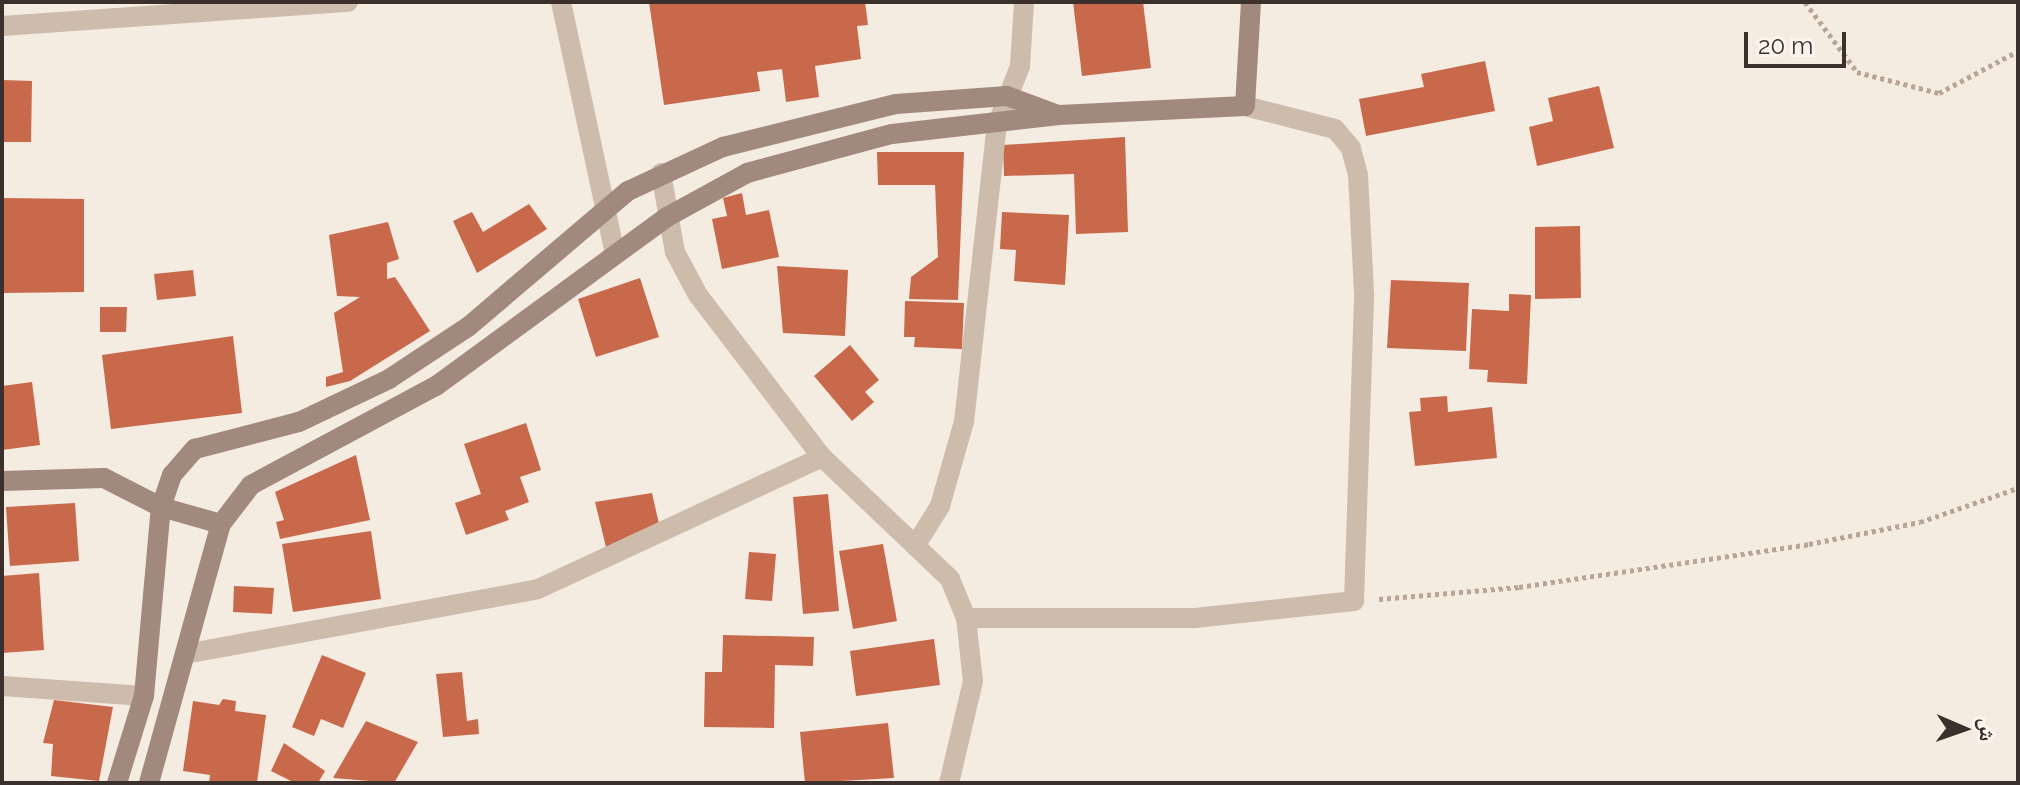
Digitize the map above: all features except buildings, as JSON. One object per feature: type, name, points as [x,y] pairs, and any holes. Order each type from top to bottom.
[{"type":"main road","points":[[149,783],[221,524],[273,470],[436,386],[667,217],[789,157],[892,134],[997,125],[1059,115],[1245,106],[1251,2]]},
{"type":"main road","points":[[117,783],[144,696],[161,507],[172,475],[195,449],[299,422],[389,379],[468,327],[607,207],[661,173],[808,120],[896,104],[1007,96],[1059,115]]},
{"type":"main road","points":[[2,481],[104,478],[161,507],[221,524]]},
{"type":"street","points":[[2,26],[348,2]]},
{"type":"street","points":[[561,2],[615,254]]},
{"type":"street","points":[[917,543],[940,506],[964,422],[997,125],[1020,66],[1024,2]]},
{"type":"street","points":[[966,618],[1195,618],[1354,601],[1364,293],[1358,175],[1351,148],[1335,129],[1245,106]]},
{"type":"street","points":[[661,173],[667,217],[698,295],[822,457],[917,543],[950,579],[966,618],[973,681],[949,783]]},
{"type":"street","points":[[185,654],[538,589],[822,457]]},
{"type":"street","points":[[2,686],[144,696]]},
{"type":"path","points":[[1805,2],[1857,72],[1939,93],[2018,51]]},
{"type":"path","points":[[1354,601],[1519,587],[1809,544],[1920,522],[2018,488]]}]
